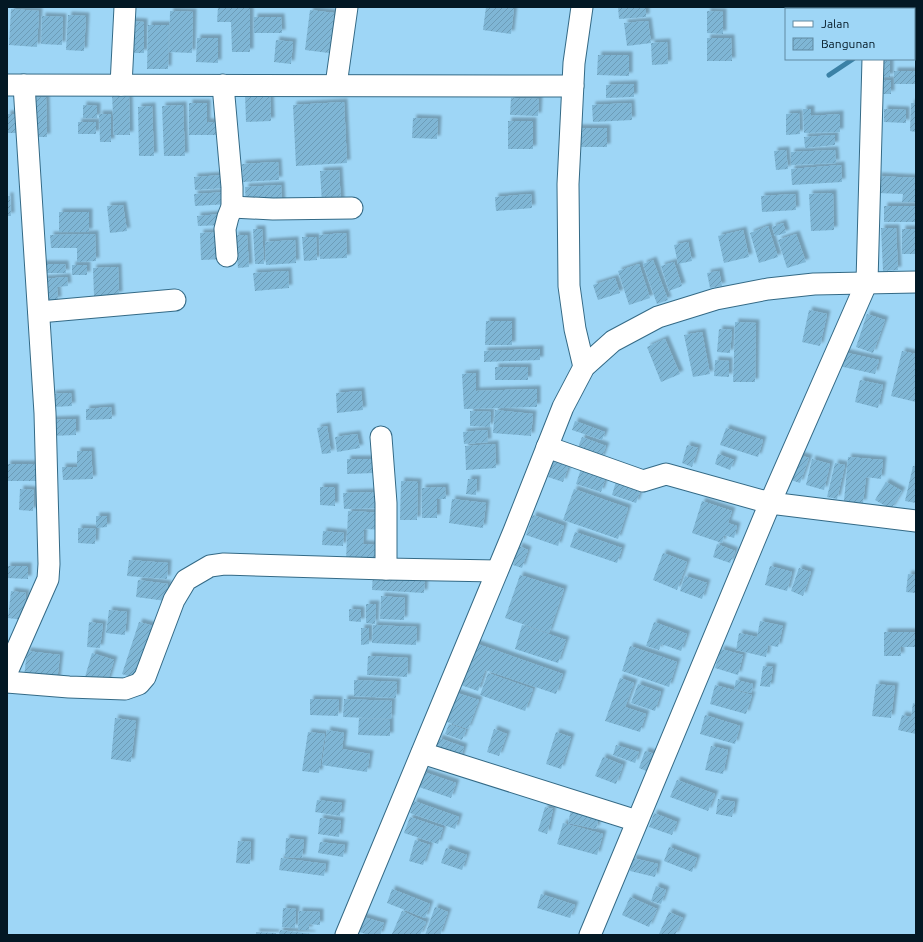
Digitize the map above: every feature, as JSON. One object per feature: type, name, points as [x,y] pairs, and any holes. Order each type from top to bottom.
[{"type":"street","points":[[120,85],[124,7]]},
{"type":"street","points":[[336,85],[347,7]]},
{"type":"street","points":[[582,7],[574,63],[568,184],[569,286],[575,329],[584,367]]},
{"type":"street","points":[[590,935],[770,503],[867,282],[873,60]]},
{"type":"street","points":[[7,672],[48,579],[49,564],[45,413],[39,312],[16,85],[573,86]]},
{"type":"street","points":[[223,85],[232,187],[232,207],[225,229],[228,256]]},
{"type":"street","points":[[232,207],[273,209],[352,208]]},
{"type":"street","points":[[346,935],[497,571],[563,407],[584,367],[613,341],[658,317],[716,299],[768,289],[814,284],[916,282]]},
{"type":"street","points":[[39,312],[175,300]]},
{"type":"street","points":[[381,437],[386,503],[386,569]]},
{"type":"street","points":[[547,447],[643,481],[666,474],[770,503],[916,521]]},
{"type":"street","points":[[7,682],[69,687],[125,689],[139,684],[145,677],[174,600],[186,580],[210,566],[224,564],[497,571]]},
{"type":"street","points":[[422,752],[637,821]]},
{"type":"building","points":[[218,7],[250,7],[250,52],[232,52],[231,22],[217,22]]},
{"type":"building","points":[[486,7],[514,8],[511,34],[483,30]]},
{"type":"building","points":[[618,7],[646,7],[646,17],[619,19]]},
{"type":"building","points":[[11,9],[39,11],[37,47],[9,45]]},
{"type":"building","points":[[310,10],[334,13],[329,53],[305,50]]},
{"type":"building","points":[[170,11],[193,12],[192,53],[169,52]]},
{"type":"building","points":[[707,11],[723,12],[723,34],[707,33]]},
{"type":"building","points":[[68,15],[86,16],[84,51],[66,50]]},
{"type":"building","points":[[42,16],[63,17],[62,45],[41,44]]},
{"type":"building","points":[[254,17],[281,17],[282,33],[254,33]]},
{"type":"building","points":[[127,21],[144,22],[144,53],[126,53]]},
{"type":"building","points":[[648,21],[651,43],[627,46],[624,23]]},
{"type":"building","points":[[148,25],[169,25],[168,69],[147,69]]},
{"type":"building","points":[[197,38],[218,38],[218,63],[196,62]]},
{"type":"building","points":[[707,38],[731,38],[732,61],[707,61]]},
{"type":"building","points":[[276,40],[293,42],[291,64],[274,62]]},
{"type":"building","points":[[667,42],[668,64],[652,65],[651,43]]},
{"type":"building","points":[[598,55],[629,55],[629,76],[597,75]]},
{"type":"building","points":[[879,61],[890,61],[890,77],[879,77]]},
{"type":"building","points":[[894,71],[916,71],[916,84],[894,84]]},
{"type":"building","points":[[879,80],[891,80],[891,94],[879,94]]},
{"type":"building","points":[[634,84],[634,97],[606,98],[606,85]]},
{"type":"building","points":[[270,93],[271,121],[246,122],[245,94]]},
{"type":"building","points":[[112,95],[129,95],[130,135],[114,135]]},
{"type":"building","points":[[46,97],[47,137],[31,137],[30,98]]},
{"type":"building","points":[[511,98],[539,99],[538,116],[510,115]]},
{"type":"building","points":[[344,102],[347,163],[296,166],[293,105]]},
{"type":"building","points":[[189,103],[207,103],[207,122],[222,122],[222,135],[189,135]]},
{"type":"building","points":[[631,103],[632,120],[593,122],[592,105]]},
{"type":"building","points":[[911,103],[916,103],[916,132],[910,131]]},
{"type":"building","points":[[83,105],[97,106],[97,118],[83,118]]},
{"type":"building","points":[[183,105],[185,156],[164,156],[162,106]]},
{"type":"building","points":[[152,106],[154,156],[139,156],[138,107]]},
{"type":"building","points":[[803,109],[811,109],[811,116],[840,114],[840,132],[804,133]]},
{"type":"building","points":[[884,109],[906,110],[906,123],[884,122]]},
{"type":"building","points":[[799,113],[800,134],[786,135],[786,114]]},
{"type":"building","points":[[7,114],[18,114],[18,133],[7,133]]},
{"type":"building","points":[[99,114],[111,114],[111,142],[100,142]]},
{"type":"building","points":[[413,118],[438,119],[437,139],[412,138]]},
{"type":"building","points":[[508,121],[533,121],[533,149],[508,149]]},
{"type":"building","points":[[78,122],[96,122],[96,134],[78,134]]},
{"type":"building","points":[[575,128],[607,128],[607,147],[575,147]]},
{"type":"building","points":[[835,135],[835,145],[805,148],[804,137]]},
{"type":"building","points":[[786,150],[788,169],[776,170],[774,151]]},
{"type":"building","points":[[835,150],[836,163],[791,165],[791,152]]},
{"type":"building","points":[[278,162],[279,180],[243,182],[242,164]]},
{"type":"building","points":[[841,165],[842,182],[792,185],[791,169]]},
{"type":"building","points":[[339,170],[341,202],[322,203],[320,171]]},
{"type":"building","points":[[224,175],[225,188],[195,190],[194,177]]},
{"type":"building","points":[[878,176],[916,178],[916,202],[902,202],[903,194],[877,193]]},
{"type":"building","points":[[281,185],[282,205],[246,207],[245,187]]},
{"type":"building","points":[[229,192],[229,204],[195,206],[194,194]]},
{"type":"building","points":[[833,193],[834,230],[811,231],[809,194]]},
{"type":"building","points":[[531,194],[532,208],[496,211],[495,197]]},
{"type":"building","points":[[795,194],[796,210],[762,212],[761,196]]},
{"type":"building","points":[[7,196],[10,196],[11,216],[7,216]]},
{"type":"building","points":[[123,205],[127,231],[110,233],[107,206]]},
{"type":"building","points":[[884,206],[916,206],[916,222],[884,222]]},
{"type":"building","points":[[59,212],[89,212],[89,232],[59,232]]},
{"type":"building","points":[[222,214],[223,225],[198,226],[197,216]]},
{"type":"building","points":[[783,223],[786,233],[775,236],[772,227]]},
{"type":"building","points":[[768,226],[778,257],[759,263],[750,233]]},
{"type":"building","points":[[881,228],[896,228],[898,270],[883,271]]},
{"type":"building","points":[[253,229],[262,229],[264,264],[255,264]]},
{"type":"building","points":[[902,229],[916,229],[916,254],[902,254]]},
{"type":"building","points":[[743,230],[749,257],[724,263],[718,236]]},
{"type":"building","points":[[224,232],[226,259],[201,260],[200,233]]},
{"type":"building","points":[[346,233],[347,258],[320,259],[319,235]]},
{"type":"building","points":[[95,234],[96,261],[77,262],[77,248],[51,248],[50,235]]},
{"type":"building","points":[[796,234],[806,262],[787,268],[778,240]]},
{"type":"building","points":[[235,235],[247,235],[249,267],[238,268]]},
{"type":"building","points":[[302,237],[316,237],[317,260],[304,261]]},
{"type":"building","points":[[295,240],[296,263],[266,265],[265,242]]},
{"type":"building","points":[[688,242],[692,261],[678,264],[674,245]]},
{"type":"building","points":[[653,260],[668,300],[657,304],[643,264]]},
{"type":"building","points":[[674,262],[682,286],[669,291],[661,266]]},
{"type":"building","points":[[42,264],[65,264],[66,273],[42,273]]},
{"type":"building","points":[[639,264],[650,298],[629,305],[618,271]]},
{"type":"building","points":[[72,265],[87,265],[87,275],[72,275]]},
{"type":"building","points":[[118,267],[119,295],[94,296],[93,268]]},
{"type":"building","points":[[288,271],[289,288],[255,291],[253,273]]},
{"type":"building","points":[[719,271],[722,286],[710,288],[707,273]]},
{"type":"building","points":[[67,277],[68,286],[57,287],[58,300],[45,301],[43,279]]},
{"type":"building","points":[[615,278],[620,293],[598,300],[593,285]]},
{"type":"building","points":[[809,310],[827,314],[820,346],[802,342]]},
{"type":"building","points":[[867,314],[885,320],[873,353],[856,347]]},
{"type":"building","points":[[486,321],[512,321],[512,345],[485,345]]},
{"type":"building","points":[[735,322],[756,323],[755,382],[733,382]]},
{"type":"building","points":[[719,329],[732,330],[730,353],[717,352]]},
{"type":"building","points":[[702,332],[710,374],[693,377],[684,335]]},
{"type":"building","points":[[665,339],[680,374],[661,382],[647,347]]},
{"type":"building","points":[[540,349],[540,360],[484,362],[484,351]]},
{"type":"building","points":[[902,351],[916,354],[916,402],[891,396]]},
{"type":"building","points":[[843,352],[879,360],[875,374],[839,366]]},
{"type":"building","points":[[715,360],[729,361],[729,377],[714,376]]},
{"type":"building","points":[[495,367],[528,367],[528,380],[495,380]]},
{"type":"building","points":[[476,373],[476,391],[537,389],[537,407],[464,409],[462,374]]},
{"type":"building","points":[[860,380],[883,385],[878,408],[855,402]]},
{"type":"building","points":[[361,391],[363,410],[337,413],[336,393]]},
{"type":"building","points":[[71,393],[72,406],[53,407],[52,394]]},
{"type":"building","points":[[111,407],[112,419],[86,420],[86,409]]},
{"type":"building","points":[[495,410],[533,414],[531,436],[493,433]]},
{"type":"building","points":[[470,411],[491,412],[490,427],[470,426]]},
{"type":"building","points":[[76,419],[76,435],[51,436],[50,420]]},
{"type":"building","points":[[575,421],[605,432],[602,440],[572,430]]},
{"type":"building","points":[[327,426],[331,453],[322,454],[317,428]]},
{"type":"building","points":[[726,428],[763,440],[758,457],[720,445]]},
{"type":"building","points":[[487,430],[488,442],[464,444],[463,432]]},
{"type":"building","points":[[357,434],[360,448],[337,452],[335,437]]},
{"type":"building","points":[[582,437],[606,446],[601,459],[577,450]]},
{"type":"building","points":[[495,444],[496,468],[466,470],[465,446]]},
{"type":"building","points":[[687,445],[698,448],[692,467],[682,463]]},
{"type":"building","points":[[77,451],[91,451],[93,479],[63,480],[62,467],[77,467]]},
{"type":"building","points":[[718,454],[734,460],[730,470],[715,464]]},
{"type":"building","points":[[799,455],[809,458],[800,483],[791,480]]},
{"type":"building","points":[[555,457],[570,462],[563,482],[548,477]]},
{"type":"building","points":[[848,457],[883,460],[881,479],[866,477],[863,503],[844,501]]},
{"type":"building","points":[[347,459],[374,459],[374,473],[347,474]]},
{"type":"building","points":[[812,459],[830,464],[824,490],[806,485]]},
{"type":"building","points":[[835,463],[845,465],[837,499],[827,497]]},
{"type":"building","points":[[7,464],[36,464],[36,481],[7,481]]},
{"type":"building","points":[[582,466],[607,474],[601,492],[576,484]]},
{"type":"building","points":[[913,466],[916,466],[916,503],[905,501]]},
{"type":"building","points":[[617,478],[642,486],[636,503],[612,495]]},
{"type":"building","points":[[468,479],[477,479],[476,495],[466,494]]},
{"type":"building","points":[[401,481],[418,482],[417,520],[400,520]]},
{"type":"building","points":[[886,482],[902,491],[891,509],[875,500]]},
{"type":"building","points":[[320,487],[335,487],[335,506],[320,505]]},
{"type":"building","points":[[445,487],[446,499],[437,499],[437,518],[422,518],[422,488]]},
{"type":"building","points":[[20,489],[34,490],[33,511],[19,510]]},
{"type":"building","points":[[574,489],[628,508],[618,539],[563,520]]},
{"type":"building","points":[[379,492],[379,508],[344,509],[343,493]]},
{"type":"building","points":[[452,499],[486,503],[483,528],[449,523]]},
{"type":"building","points":[[702,501],[732,511],[728,523],[737,526],[734,538],[724,535],[722,543],[692,533]]},
{"type":"building","points":[[348,511],[386,513],[385,530],[364,529],[363,544],[385,545],[384,563],[346,561]]},
{"type":"building","points":[[533,515],[564,526],[558,546],[526,535]]},
{"type":"building","points":[[96,516],[107,516],[107,527],[96,528]]},
{"type":"building","points":[[78,528],[96,529],[95,544],[78,543]]},
{"type":"building","points":[[323,531],[344,533],[343,546],[322,545]]},
{"type":"building","points":[[575,532],[622,548],[617,563],[570,547]]},
{"type":"building","points":[[717,544],[735,551],[730,563],[713,557]]},
{"type":"building","points":[[519,546],[528,550],[522,568],[513,565]]},
{"type":"building","points":[[663,553],[687,562],[677,590],[653,580]]},
{"type":"building","points":[[129,560],[168,563],[167,579],[127,576]]},
{"type":"building","points":[[7,566],[28,566],[28,579],[7,578]]},
{"type":"building","points":[[770,566],[792,572],[787,591],[765,585]]},
{"type":"building","points":[[799,568],[811,572],[803,596],[791,591]]},
{"type":"building","points":[[373,573],[425,576],[424,593],[372,590]]},
{"type":"building","points":[[908,574],[916,575],[916,593],[906,592]]},
{"type":"building","points":[[520,575],[564,589],[549,633],[505,618]]},
{"type":"building","points":[[685,576],[707,583],[702,599],[680,591]]},
{"type":"building","points":[[138,580],[168,584],[166,601],[136,597]]},
{"type":"building","points":[[11,591],[26,593],[23,620],[8,618]]},
{"type":"building","points":[[381,596],[405,598],[404,620],[380,619]]},
{"type":"building","points":[[366,604],[376,604],[375,624],[366,623]]},
{"type":"building","points":[[349,609],[361,610],[361,622],[349,621]]},
{"type":"building","points":[[109,610],[127,612],[125,635],[106,633]]},
{"type":"building","points":[[760,621],[783,626],[778,647],[768,645],[766,657],[736,650],[739,633],[757,637]]},
{"type":"building","points":[[89,622],[103,624],[100,648],[87,647]]},
{"type":"building","points":[[139,622],[154,626],[137,679],[122,674]]},
{"type":"building","points":[[654,622],[687,634],[681,651],[661,644],[659,650],[646,646]]},
{"type":"building","points":[[373,625],[417,627],[416,645],[372,643]]},
{"type":"building","points":[[522,625],[566,640],[558,663],[515,649]]},
{"type":"building","points":[[361,628],[369,628],[369,644],[361,645]]},
{"type":"building","points":[[884,632],[916,632],[916,647],[900,647],[901,656],[884,656]]},
{"type":"building","points":[[469,641],[563,674],[556,694],[485,670],[478,691],[455,683]]},
{"type":"building","points":[[630,646],[677,662],[669,687],[622,671]]},
{"type":"building","points":[[721,649],[743,655],[738,675],[715,668]]},
{"type":"building","points":[[27,651],[60,655],[57,681],[24,677]]},
{"type":"building","points":[[92,653],[114,660],[107,683],[85,677]]},
{"type":"building","points":[[368,656],[408,658],[407,677],[367,675]]},
{"type":"building","points":[[763,666],[773,667],[770,687],[760,686]]},
{"type":"building","points":[[488,673],[533,689],[525,711],[480,695]]},
{"type":"building","points":[[620,678],[634,683],[625,707],[646,714],[640,732],[605,721]]},
{"type":"building","points":[[354,680],[397,682],[396,698],[354,696]]},
{"type":"building","points":[[736,680],[753,684],[751,693],[734,689]]},
{"type":"building","points":[[638,684],[661,692],[655,711],[631,703]]},
{"type":"building","points":[[876,684],[895,686],[891,718],[872,716]]},
{"type":"building","points":[[715,685],[752,695],[746,714],[710,704]]},
{"type":"building","points":[[451,691],[479,700],[468,729],[441,720]]},
{"type":"building","points":[[310,699],[339,700],[338,716],[310,715]]},
{"type":"building","points":[[344,699],[392,701],[391,719],[343,717]]},
{"type":"building","points":[[913,703],[916,704],[916,734],[898,730],[902,715],[911,717]]},
{"type":"building","points":[[705,715],[740,726],[735,744],[700,734]]},
{"type":"building","points":[[115,718],[136,721],[131,762],[111,759]]},
{"type":"building","points":[[359,718],[390,720],[390,736],[358,735]]},
{"type":"building","points":[[449,724],[466,730],[462,740],[445,734]]},
{"type":"building","points":[[494,729],[507,734],[499,756],[487,752]]},
{"type":"building","points":[[327,730],[344,733],[342,749],[370,754],[367,772],[322,765]]},
{"type":"building","points":[[308,732],[325,734],[319,773],[302,771]]},
{"type":"building","points":[[556,732],[571,737],[561,769],[546,764]]},
{"type":"building","points":[[439,738],[464,747],[460,760],[435,751]]},
{"type":"building","points":[[616,745],[639,752],[635,763],[613,755]]},
{"type":"building","points":[[711,746],[728,750],[723,774],[705,770]]},
{"type":"building","points":[[645,751],[655,754],[649,772],[639,768]]},
{"type":"building","points":[[603,757],[623,765],[616,784],[595,776]]},
{"type":"building","points":[[421,771],[456,783],[451,798],[416,786]]},
{"type":"building","points":[[677,780],[715,794],[708,811],[670,797]]},
{"type":"building","points":[[718,799],[735,802],[732,817],[716,814]]},
{"type":"building","points":[[317,800],[342,803],[340,816],[315,812]]},
{"type":"building","points":[[414,801],[459,817],[455,829],[410,813]]},
{"type":"building","points":[[572,806],[600,812],[596,829],[568,823]]},
{"type":"building","points":[[545,807],[553,809],[547,834],[538,831]]},
{"type":"building","points":[[654,813],[677,822],[672,835],[649,827]]},
{"type":"building","points":[[410,817],[443,828],[438,844],[404,833]]},
{"type":"building","points":[[320,818],[341,821],[339,837],[318,834]]},
{"type":"building","points":[[563,823],[603,834],[597,855],[557,844]]},
{"type":"building","points":[[286,838],[304,840],[302,858],[285,857]]},
{"type":"building","points":[[415,840],[430,845],[423,865],[409,861]]},
{"type":"building","points":[[238,841],[251,842],[250,864],[236,863]]},
{"type":"building","points":[[320,842],[345,845],[343,857],[318,853]]},
{"type":"building","points":[[669,847],[697,858],[692,872],[664,861]]},
{"type":"building","points":[[446,848],[467,855],[462,870],[441,863]]},
{"type":"building","points":[[281,858],[326,864],[324,876],[279,870]]},
{"type":"building","points":[[633,858],[658,864],[655,877],[630,871]]},
{"type":"building","points":[[656,886],[666,890],[661,904],[651,901]]},
{"type":"building","points":[[392,889],[430,904],[425,918],[387,903]]},
{"type":"building","points":[[541,894],[575,905],[570,918],[537,908]]},
{"type":"building","points":[[630,897],[657,909],[649,927],[622,915]]},
{"type":"building","points":[[435,907],[448,912],[440,935],[425,935]]},
{"type":"building","points":[[283,908],[296,909],[295,928],[282,927]]},
{"type":"building","points":[[299,911],[320,912],[320,925],[309,924],[309,930],[298,930]]},
{"type":"building","points":[[402,911],[426,922],[420,935],[392,934]]},
{"type":"building","points":[[669,912],[683,918],[675,935],[659,934]]},
{"type":"building","points":[[360,916],[384,923],[380,935],[369,935],[356,931]]},
{"type":"building","points":[[280,930],[312,934],[312,935],[279,935]]},
{"type":"building","points":[[256,932],[276,933],[276,935],[256,935]]},
{"type":"waterway","points":[[829,75],[852,60]]}]
